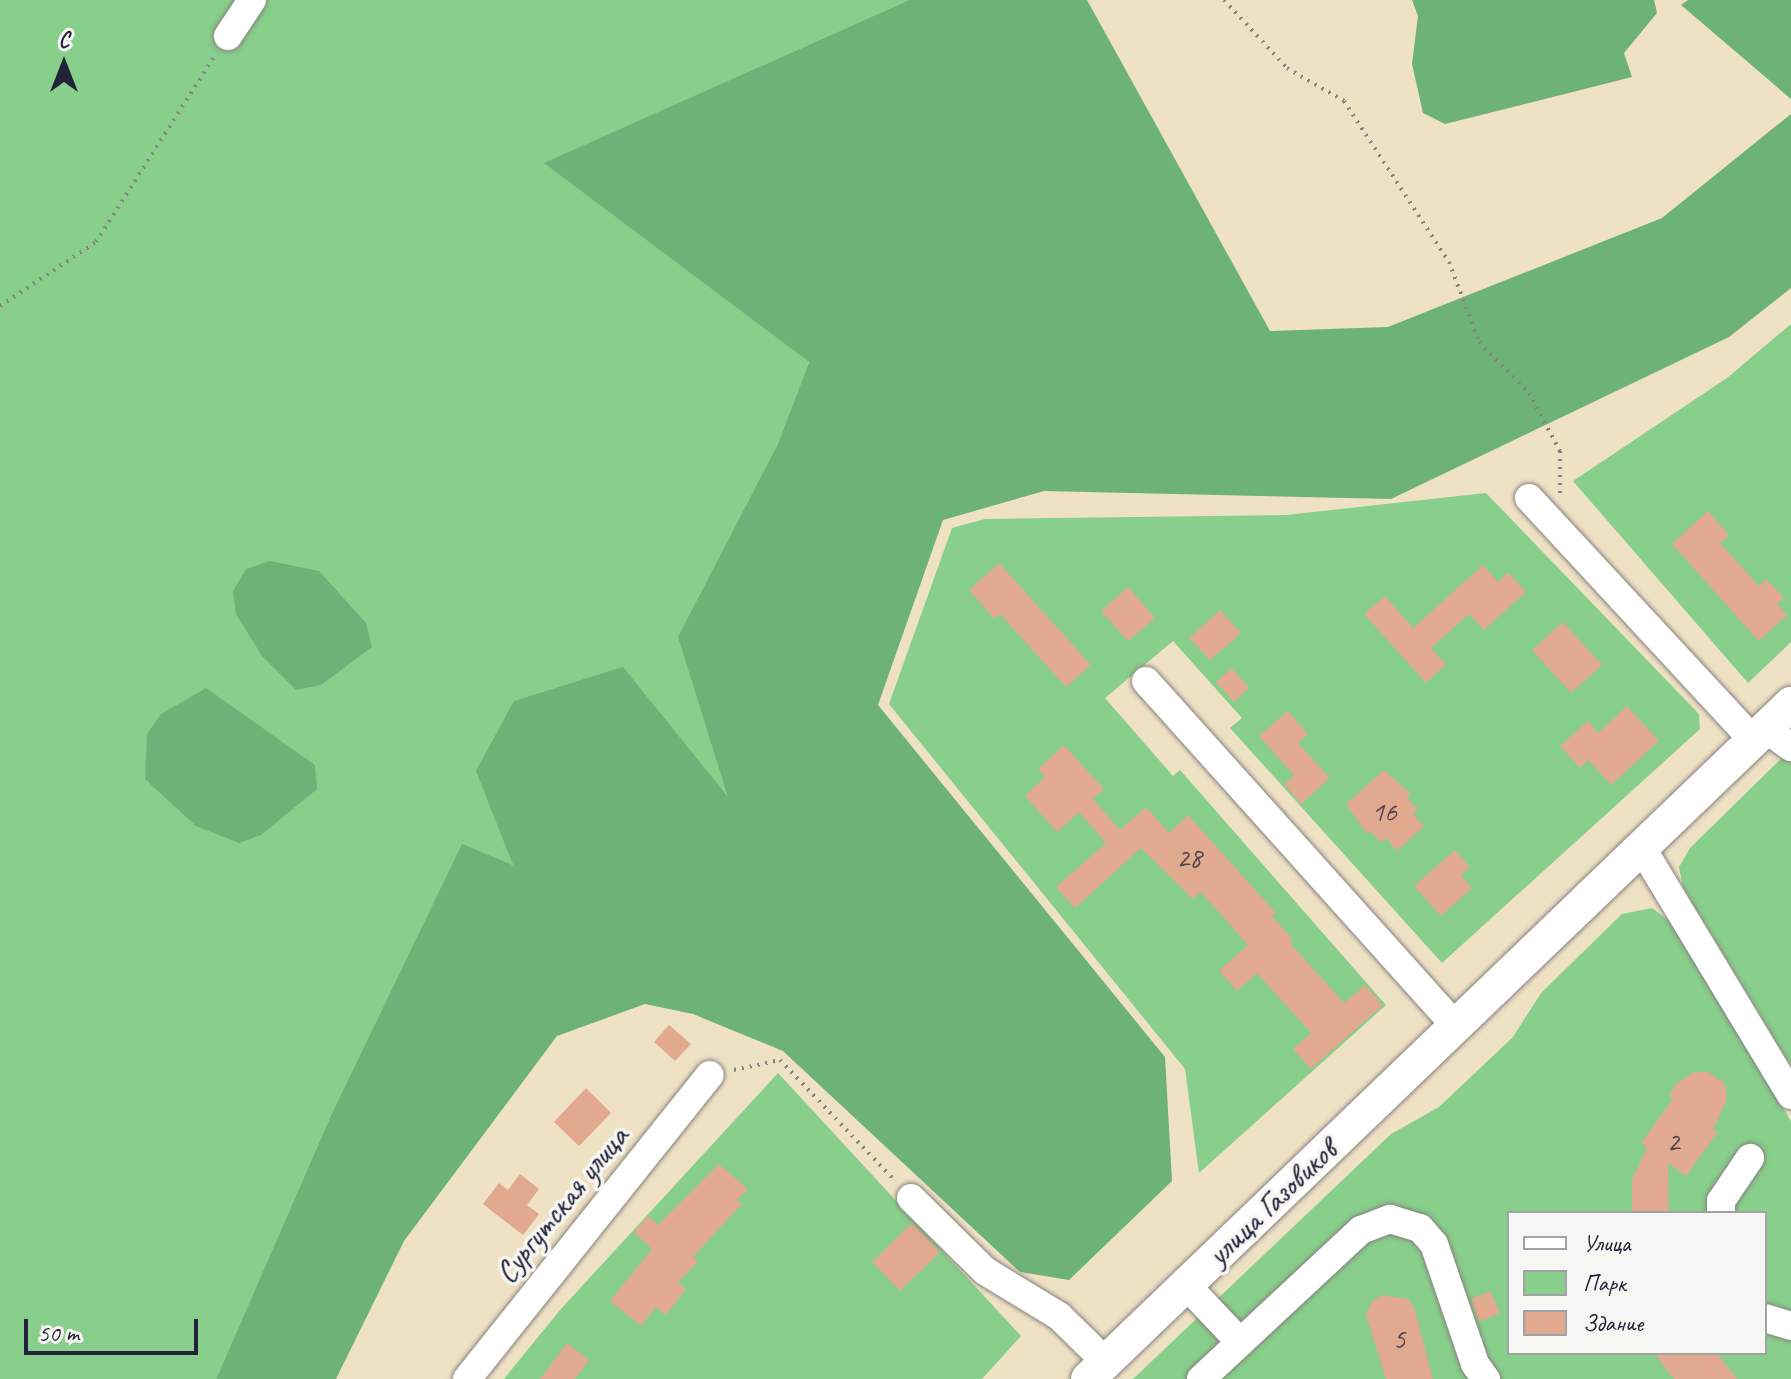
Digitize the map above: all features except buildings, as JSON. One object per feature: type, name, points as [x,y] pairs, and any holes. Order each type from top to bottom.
[{"type":"street","points":[[228,36],[252,0]]},
{"type":"street","points":[[1529,498],[1770,739]]},
{"type":"street","points":[[1146,681],[1457,1028]]},
{"type":"street","name":"улица Газовиков","points":[[1097,1370],[1643,850],[1770,739],[1791,704]]},
{"type":"street","points":[[1643,850],[1791,1095]]},
{"type":"street","name":"Сургутская улица","points":[[467,1379],[710,1075]]},
{"type":"street","points":[[1721,1211],[1721,1201],[1750,1158]]},
{"type":"street","points":[[911,1198],[985,1271],[1059,1316],[1097,1370]]},
{"type":"street","points":[[1201,1379],[1361,1230],[1380,1220],[1401,1220],[1420,1228],[1434,1244],[1475,1364],[1486,1379]]},
{"type":"street","points":[[1186,1285],[1240,1342]]},
{"type":"street","points":[[1767,1319],[1791,1326]]},
{"type":"path","points":[[1224,0],[1287,68],[1344,101],[1449,262],[1479,342],[1529,393],[1560,451],[1559,529]]},
{"type":"path","points":[[0,306],[96,242],[228,36]]},
{"type":"path","points":[[710,1075],[780,1060],[911,1198]]},
{"type":"green space","points":[[0,0],[909,0],[545,163],[809,362],[777,446],[729,799],[477,771],[513,865],[462,845],[332,1113],[216,1379],[0,1379]]},
{"type":"green space","points":[[909,0],[1087,0],[1270,331],[1388,327],[1662,218],[1791,114],[1791,288],[1729,337],[1391,499],[1044,491],[943,520],[878,705],[1165,1057],[1172,1181],[1069,1280],[1020,1272],[783,1051],[693,1014],[645,1004],[557,1036],[404,1241],[336,1379],[216,1379],[332,1113],[462,844],[513,865],[476,771],[514,701],[623,667],[728,797],[678,637],[777,446],[809,362],[544,163]]},
{"type":"green space","points":[[1412,0],[1654,0],[1657,13],[1624,53],[1632,77],[1445,124],[1423,113],[1412,64],[1418,16]]},
{"type":"green space","points":[[1688,0],[1791,0],[1791,99],[1681,5]]},
{"type":"green space","points":[[1791,324],[1791,642],[1748,683],[1573,481],[1727,378]]},
{"type":"green space","points":[[1486,493],[1699,714],[1700,729],[1442,963],[1230,728],[1242,718],[1173,641],[1105,698],[1173,776],[1180,770],[1386,1005],[1199,1173],[1185,1069],[889,704],[952,528],[985,519],[1286,515]]},
{"type":"green space","points":[[270,561],[319,571],[366,623],[372,647],[321,685],[296,690],[262,656],[236,614],[233,591],[246,569]]},
{"type":"green space","points":[[206,688],[315,765],[317,789],[261,835],[239,843],[196,826],[145,779],[147,734],[161,714]]},
{"type":"green space","points":[[1791,749],[1791,1066],[1683,887],[1679,867],[1690,848]]},
{"type":"green space","points":[[1652,908],[1669,921],[1791,1121],[1791,1379],[1133,1379],[1391,1134],[1439,1107],[1513,1037],[1541,993],[1622,914]]},
{"type":"green space","points":[[778,1073],[1021,1336],[982,1379],[504,1379],[560,1310]]}]
